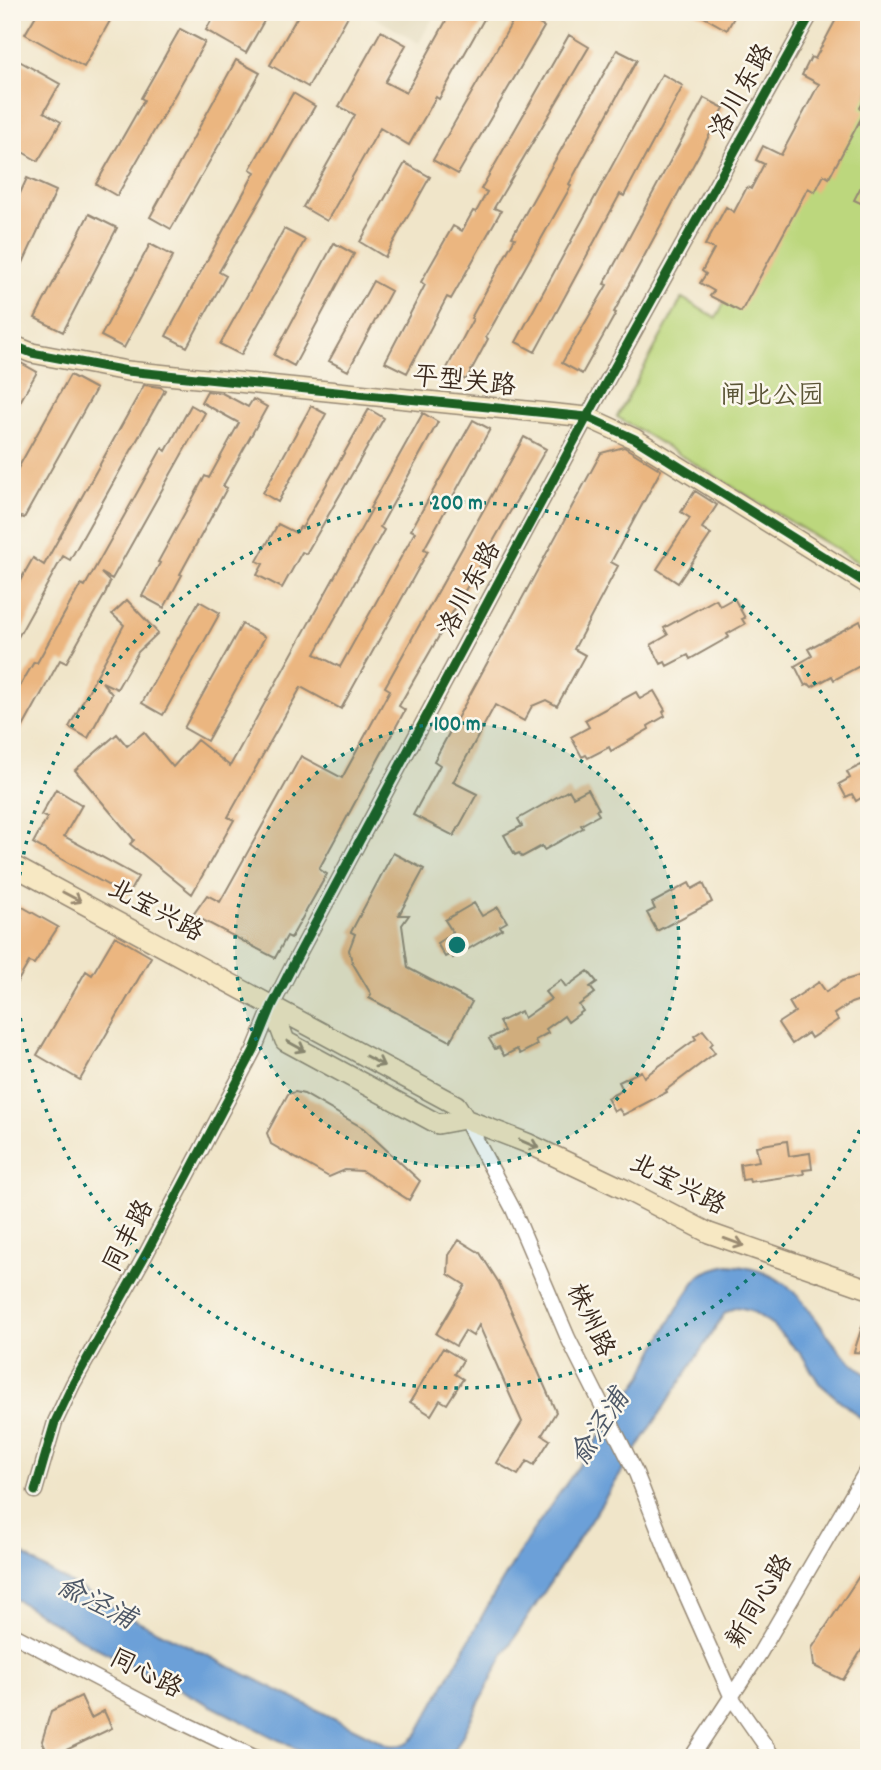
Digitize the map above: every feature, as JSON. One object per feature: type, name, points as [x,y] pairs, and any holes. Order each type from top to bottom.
[{"type":"street","name":"洛川东路","points":[[272,1006],[587,417],[812,12]]},
{"type":"street","name":"平型关路","points":[[12,345],[32,353],[127,371],[587,417],[635,439],[869,585]]},
{"type":"street","name":"北宝兴路","points":[[12,865],[456,1105],[465,1119],[539,1149],[709,1233],[869,1289]]},
{"type":"street","name":"同丰路","points":[[34,1491],[55,1422],[73,1384],[248,1062],[272,1006]]},
{"type":"street","name":"株州路","points":[[465,1119],[513,1209],[568,1338],[636,1474],[668,1554],[732,1698],[774,1758]]},
{"type":"street","name":"新同心路","points":[[691,1758],[732,1698],[868,1468]]},
{"type":"street","name":"同心路","points":[[12,1634],[256,1758]]},
{"type":"shaded area","points":[[372,12],[436,12],[419,43],[370,15]]},
{"type":"green space","name":"闸北公园","points":[[869,31],[869,569],[617,417],[682,298],[716,318]]},
{"type":"water","name":"俞泾浦","points":[[728,1265],[768,1274],[783,1283],[806,1305],[840,1351],[869,1377],[869,1425],[819,1383],[802,1355],[770,1323],[750,1310],[737,1307],[725,1313],[504,1654],[451,1758],[314,1758],[89,1644],[12,1597],[12,1546],[40,1566],[142,1623],[388,1745],[405,1744],[418,1733],[492,1598],[532,1532],[643,1375],[688,1291],[702,1274]]},
{"type":"building","points":[[38,12],[115,12],[84,67],[25,34]]},
{"type":"building","points":[[216,12],[269,12],[246,53],[206,30]]},
{"type":"building","points":[[300,12],[341,12],[348,16],[308,87],[270,65]]},
{"type":"building","points":[[451,12],[488,12],[439,99],[436,97],[409,145],[380,128],[327,221],[303,207],[355,115],[339,106],[381,31],[406,45],[385,82],[406,93]]},
{"type":"building","points":[[518,12],[544,27],[458,174],[433,160]]},
{"type":"building","points":[[695,12],[737,12],[727,30]]},
{"type":"building","points":[[840,12],[869,12],[869,91],[860,108],[865,111],[829,178],[824,175],[815,192],[808,188],[741,312],[710,296],[714,291],[700,283],[706,274],[702,271],[714,249],[705,245],[726,207],[734,212],[747,187],[751,189],[764,164],[756,160],[763,146],[781,155],[819,84],[802,75],[811,57],[815,59]]},
{"type":"building","points":[[180,29],[205,42],[117,196],[96,184],[144,100],[141,98]]},
{"type":"building","points":[[569,35],[589,47],[494,208],[501,211],[451,299],[447,297],[407,373],[385,362],[425,285],[421,282],[453,226],[462,231],[473,211],[476,212],[487,192],[481,189]]},
{"type":"building","points":[[617,50],[637,60],[569,184],[571,186],[486,337],[488,339],[466,380],[446,370],[515,238],[512,237]]},
{"type":"building","points":[[12,57],[60,84],[44,112],[61,122],[38,161],[12,146]]},
{"type":"building","points":[[236,60],[260,73],[171,229],[150,217]]},
{"type":"building","points":[[662,74],[683,86],[624,196],[620,194],[535,352],[516,342]]},
{"type":"building","points":[[293,93],[315,106],[219,272],[226,276],[187,347],[166,336],[255,172],[250,169]]},
{"type":"building","points":[[704,98],[724,108],[582,374],[562,363],[607,285],[604,284]]},
{"type":"building","points":[[405,163],[430,177],[385,257],[360,242]]},
{"type":"building","points":[[869,171],[869,207],[854,200]]},
{"type":"building","points":[[27,178],[56,191],[12,287],[12,211]]},
{"type":"building","points":[[89,214],[117,228],[63,332],[35,318]]},
{"type":"building","points":[[284,229],[305,240],[241,355],[220,344]]},
{"type":"building","points":[[334,243],[354,254],[294,366],[274,355]]},
{"type":"building","points":[[150,244],[173,256],[124,348],[101,336]]},
{"type":"building","points":[[373,281],[391,291],[348,371],[329,361]]},
{"type":"building","points":[[12,358],[37,372],[12,416]]},
{"type":"building","points":[[70,375],[96,389],[24,518],[21,517],[12,533],[12,479]]},
{"type":"building","points":[[144,385],[165,390],[70,560],[63,556],[12,648],[12,595],[33,558],[44,565]]},
{"type":"building","points":[[207,391],[222,393],[248,407],[253,399],[267,407],[223,486],[227,488],[164,608],[142,596],[205,476],[209,478],[239,423],[201,402]]},
{"type":"building","points":[[191,405],[205,413],[112,579],[101,573],[110,582],[104,596],[66,663],[60,660],[12,747],[12,700],[34,662],[37,663],[81,584],[85,586],[162,448],[166,451]]},
{"type":"building","points":[[311,406],[326,414],[278,502],[263,493]]},
{"type":"building","points":[[369,409],[384,418],[306,554],[302,552],[282,588],[257,575],[263,564],[257,561],[278,524],[296,533],[302,528]]},
{"type":"building","points":[[423,413],[438,422],[380,527],[384,530],[315,654],[340,667],[415,532],[411,530],[473,420],[490,429],[424,549],[428,551],[341,709],[301,687],[228,817],[234,820],[192,894],[130,844],[134,840],[75,770],[117,734],[127,746],[144,732],[173,767],[197,740],[230,766]]},
{"type":"building","points":[[524,437],[546,449],[399,706],[405,710],[319,869],[327,874],[291,938],[287,936],[275,958],[193,915],[207,895],[220,902],[301,756],[342,778],[390,690],[385,687]]},
{"type":"building","points":[[624,447],[661,470],[611,562],[618,566],[574,649],[585,655],[557,706],[546,700],[532,706],[524,721],[495,705],[453,782],[477,794],[454,836],[413,815],[440,765],[434,761],[601,453]]},
{"type":"building","points":[[695,491],[717,505],[702,528],[711,534],[678,583],[657,569],[690,518],[681,512]]},
{"type":"building","points":[[734,598],[745,618],[742,619],[745,624],[727,634],[729,637],[690,659],[688,655],[667,666],[665,662],[661,664],[651,645],[668,635],[664,628],[716,599],[720,606]]},
{"type":"building","points":[[127,600],[158,633],[138,652],[117,689],[102,682],[112,694],[88,738],[69,727],[124,625],[112,614]]},
{"type":"building","points":[[199,601],[220,613],[163,715],[142,703]]},
{"type":"building","points":[[860,621],[864,628],[869,625],[869,661],[834,680],[832,676],[812,687],[809,684],[805,686],[795,666],[812,656],[808,649]]},
{"type":"building","points":[[242,624],[265,637],[207,741],[184,728]]},
{"type":"building","points":[[654,691],[665,710],[665,716],[648,726],[649,729],[611,751],[609,747],[588,758],[586,755],[582,757],[571,737],[589,727],[585,720],[636,692],[640,699]]},
{"type":"building","points":[[869,761],[869,793],[856,801],[852,794],[846,797],[839,784],[850,778],[847,772]]},
{"type":"building","points":[[56,789],[82,805],[64,836],[138,877],[127,896],[33,843],[47,818],[41,815]]},
{"type":"building","points":[[588,789],[599,809],[596,810],[599,815],[581,825],[583,828],[544,850],[542,846],[522,857],[519,853],[515,855],[504,835],[522,826],[518,819],[569,790],[573,797]]},
{"type":"building","points":[[393,853],[424,869],[399,915],[409,915],[402,925],[408,968],[472,1002],[450,1041],[369,998],[371,994],[352,962],[349,950],[355,934],[351,932]]},
{"type":"building","points":[[689,883],[692,889],[703,883],[712,902],[657,931],[647,913],[655,909],[652,903]]},
{"type":"building","points":[[12,901],[58,927],[34,964],[29,962],[12,991]]},
{"type":"building","points":[[474,903],[482,916],[498,907],[507,922],[500,926],[502,929],[453,958],[451,954],[445,957],[437,943],[453,933],[445,920]]},
{"type":"building","points":[[115,936],[151,957],[80,1080],[37,1055],[86,971],[92,975]]},
{"type":"building","points":[[588,971],[597,982],[590,987],[595,993],[579,1005],[583,1011],[568,1022],[564,1016],[546,1029],[548,1033],[535,1040],[537,1045],[520,1054],[517,1049],[504,1056],[499,1047],[495,1049],[489,1039],[504,1031],[499,1022],[521,1011],[524,1018],[551,999],[545,992],[561,980],[566,987]]},
{"type":"building","points":[[869,973],[869,997],[851,1003],[834,1014],[838,1020],[811,1038],[808,1033],[792,1044],[778,1023],[795,1012],[789,1002],[819,982],[826,992],[842,981]]},
{"type":"building","points":[[703,1030],[713,1043],[710,1046],[715,1053],[666,1090],[667,1092],[623,1115],[619,1109],[614,1111],[607,1098],[623,1090],[619,1082],[641,1071],[644,1077],[696,1039],[694,1036]]},
{"type":"building","points":[[288,1094],[304,1094],[363,1128],[420,1181],[409,1200],[362,1171],[345,1170],[329,1177],[271,1144],[267,1133]]},
{"type":"building","points":[[787,1141],[789,1156],[810,1153],[812,1169],[803,1170],[804,1174],[750,1182],[749,1179],[742,1180],[740,1164],[759,1161],[756,1146]]},
{"type":"building","points":[[459,1240],[480,1253],[499,1283],[556,1412],[542,1435],[550,1440],[534,1465],[527,1461],[518,1475],[497,1463],[522,1422],[479,1325],[473,1336],[465,1331],[456,1346],[436,1334],[465,1285],[448,1274],[449,1255]]},
{"type":"building","points":[[866,1314],[869,1315],[869,1353],[854,1352]]},
{"type":"building","points":[[443,1348],[463,1360],[455,1374],[463,1379],[447,1404],[440,1400],[431,1415],[410,1402]]},
{"type":"building","points":[[869,1561],[869,1638],[843,1680],[814,1666],[812,1648]]},
{"type":"building","points":[[81,1696],[91,1718],[104,1711],[112,1728],[50,1758],[42,1741],[51,1711]]},
{"type":"cycle path","points":[[35,1491],[55,1422],[73,1384],[146,1254],[254,1050],[295,961],[587,417],[812,12]]},
{"type":"cycle path","points":[[12,345],[32,353],[127,371],[587,417],[635,439],[869,585]]}]
